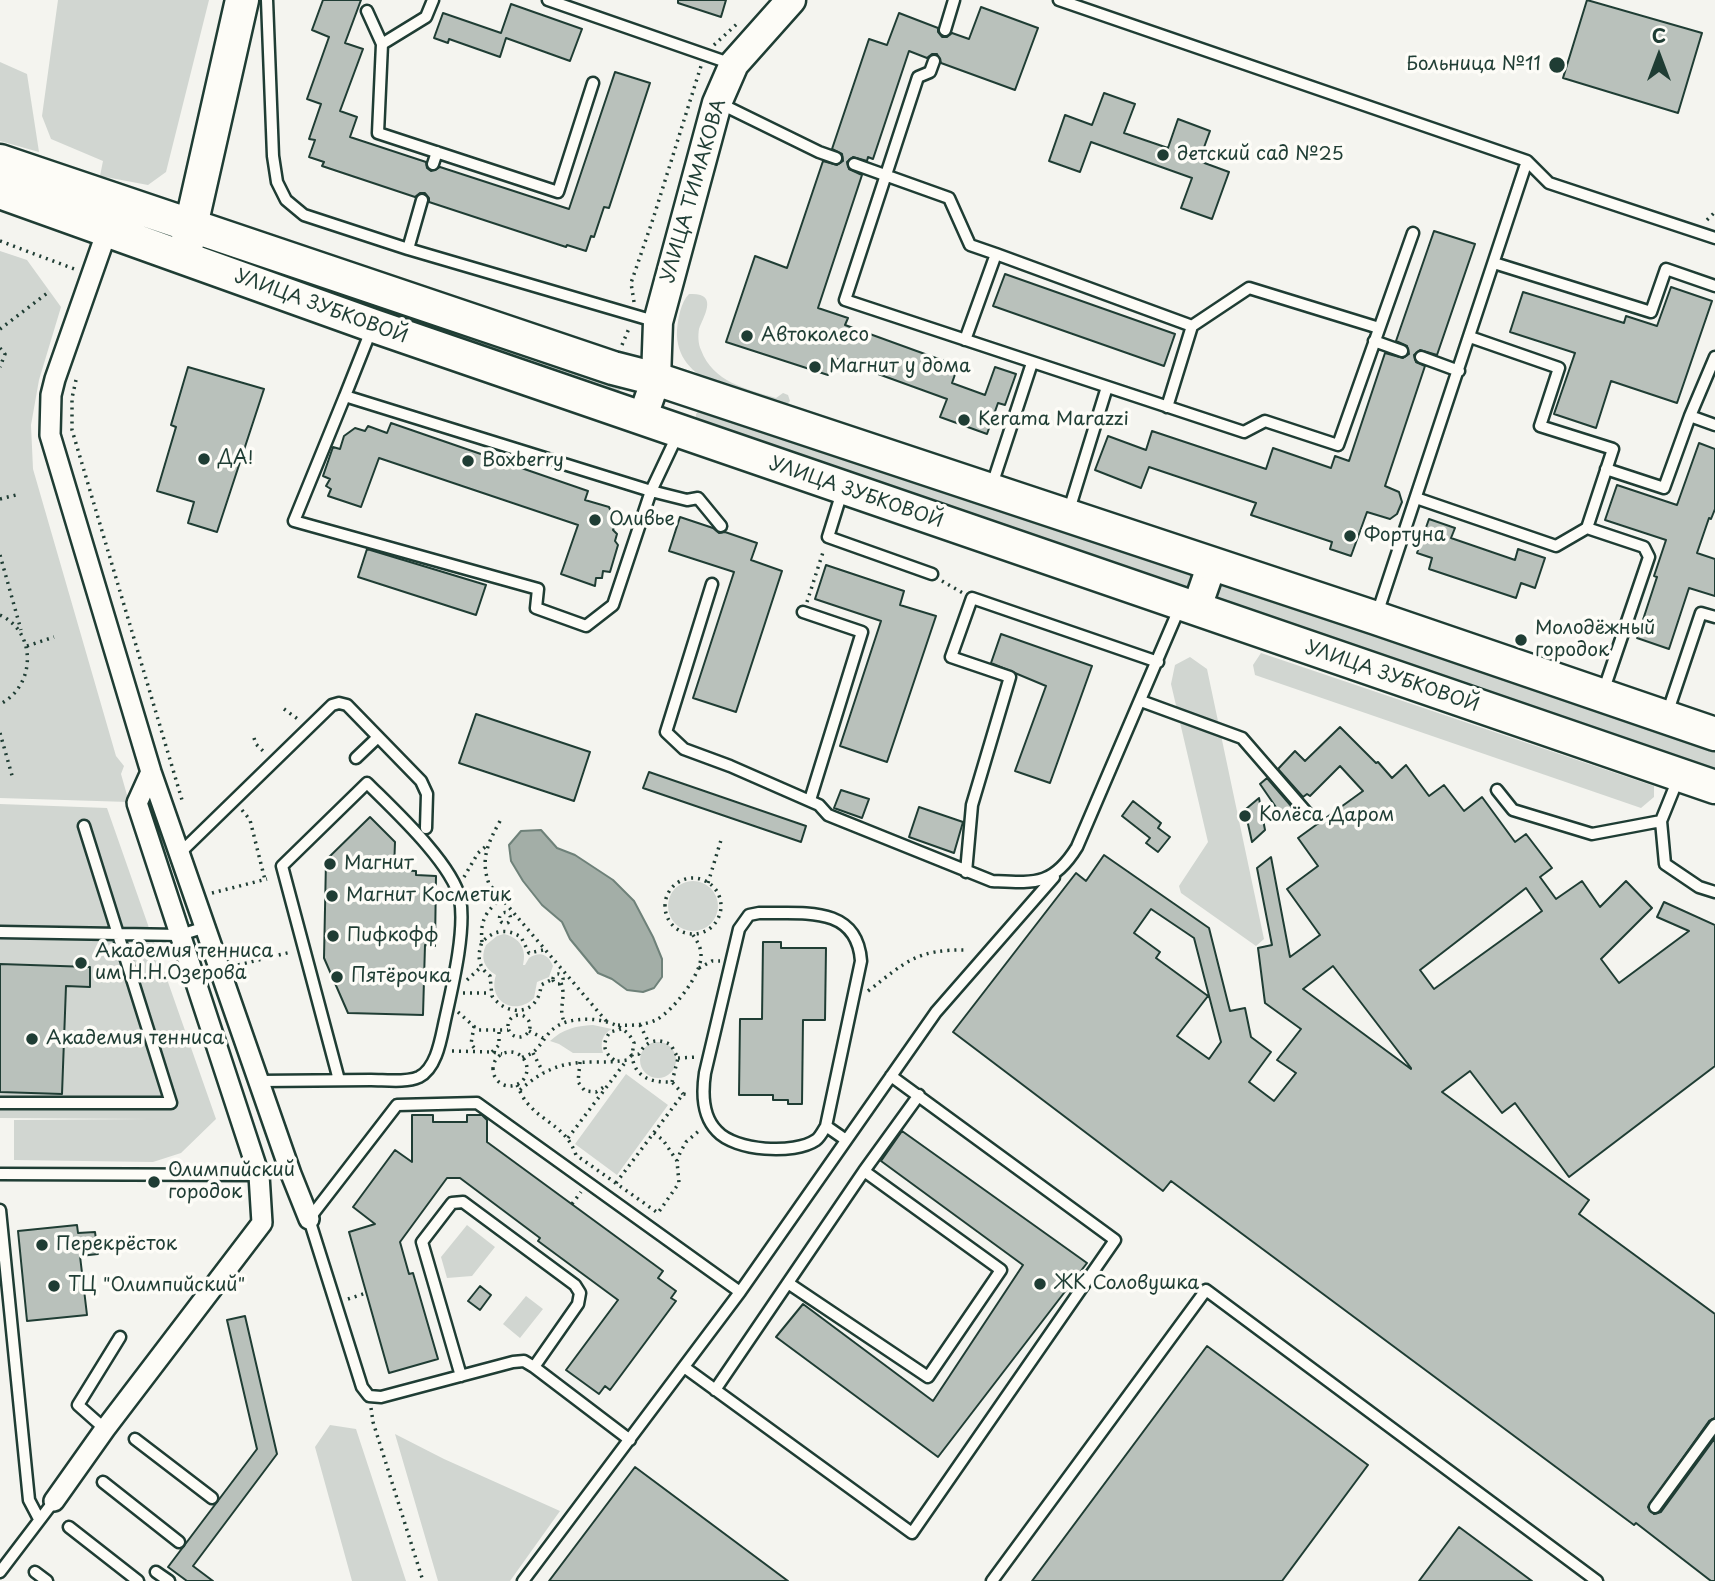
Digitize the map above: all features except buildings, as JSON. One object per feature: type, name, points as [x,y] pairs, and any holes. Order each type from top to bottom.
[{"type":"main road","points":[[184,258],[242,0]]},
{"type":"main road","name":"УЛИЦА ЗУБКОВОЙ","points":[[0,161],[613,368],[656,379],[1376,618],[1715,734]]},
{"type":"main road","name":"УЛИЦА ЗУБКОВОЙ","points":[[0,192],[678,432],[1715,787]]},
{"type":"street","name":"УЛИЦА ТИМАКОВА","points":[[642,419],[656,379],[647,318],[717,103],[734,64],[791,0]]},
{"type":"street","points":[[107,231],[55,379],[51,396],[50,435],[151,772],[309,1219]]},
{"type":"street","points":[[1188,608],[1212,564]]},
{"type":"street","points":[[54,1501],[105,1429],[262,1223],[259,1175],[137,803],[151,772]]},
{"type":"street","points":[[259,1175],[291,1174]]},
{"type":"lane","points":[[267,0],[273,156],[277,183],[286,200],[304,215],[408,249],[647,318]]},
{"type":"lane","points":[[382,44],[426,17],[433,0]]},
{"type":"lane","points":[[548,0],[734,64]]},
{"type":"lane","points":[[945,30],[954,0]]},
{"type":"lane","points":[[1059,0],[1527,161],[1549,183],[1715,238]]},
{"type":"lane","points":[[367,11],[382,44],[378,133],[558,192],[593,83]]},
{"type":"lane","points":[[934,61],[930,72],[918,77],[845,300],[1244,432],[1265,421],[1338,445],[1413,233]]},
{"type":"lane","points":[[717,103],[836,158]]},
{"type":"lane","points":[[433,164],[437,152]]},
{"type":"lane","points":[[1376,618],[1527,161]]},
{"type":"lane","points":[[854,164],[949,198],[970,245],[1192,326]]},
{"type":"lane","points":[[408,249],[422,200]]},
{"type":"lane","points":[[965,340],[996,254]]},
{"type":"lane","points":[[1494,263],[1651,312],[1666,269],[1715,286]]},
{"type":"lane","points":[[1167,407],[1192,326],[1249,288],[1379,328]]},
{"type":"lane","points":[[374,326],[294,521],[538,589],[536,608],[586,626],[613,605],[651,491],[678,432]]},
{"type":"lane","points":[[1416,498],[1556,546],[1587,528],[1612,449],[1540,426],[1559,368],[1470,337]]},
{"type":"lane","points":[[1374,341],[1402,351]]},
{"type":"lane","points":[[1606,469],[1664,488],[1715,357]]},
{"type":"lane","points":[[1421,358],[1459,370]]},
{"type":"lane","points":[[990,490],[1032,363]]},
{"type":"lane","points":[[1067,516],[1107,387]]},
{"type":"lane","points":[[345,396],[651,491],[687,500],[698,498],[721,526]]},
{"type":"lane","points":[[1690,416],[1715,425]]},
{"type":"lane","points":[[843,489],[828,537],[932,574]]},
{"type":"lane","points":[[1587,528],[1644,547],[1648,556],[1602,695]]},
{"type":"lane","points":[[712,584],[666,732],[684,749],[820,804],[828,815],[992,881],[1022,882],[1054,877]]},
{"type":"lane","points":[[966,872],[972,805],[1010,677],[951,657],[972,598],[1158,662]]},
{"type":"lane","points":[[523,1581],[740,1292],[936,1012],[1077,847],[1158,662],[1188,608]]},
{"type":"lane","points":[[803,612],[862,632],[810,800]]},
{"type":"lane","points":[[1666,717],[1701,613],[1715,617]]},
{"type":"lane","points":[[1141,701],[1242,738],[1307,813]]},
{"type":"lane","points":[[180,853],[332,705],[339,703],[347,705],[425,787],[426,828]]},
{"type":"lane","points":[[356,758],[378,737]]},
{"type":"lane","points":[[1679,775],[1661,821],[1665,864],[1699,887],[1715,892]]},
{"type":"lane","points":[[259,1081],[339,1080],[418,1077],[427,1071],[436,1051],[451,993],[461,916],[457,892],[429,849],[367,783],[282,866],[339,1080]]},
{"type":"lane","points":[[1497,790],[1513,810],[1592,834],[1661,821]]},
{"type":"lane","points":[[0,1103],[171,1103],[84,826]]},
{"type":"lane","points":[[759,913],[831,916],[848,929],[860,950],[861,961],[852,1002],[826,1126],[818,1139],[802,1146],[780,1149],[753,1147],[731,1141],[717,1131],[704,1105],[703,1089],[738,929],[749,915],[759,913]]},
{"type":"lane","points":[[0,932],[180,935],[205,927]]},
{"type":"lane","points":[[684,1367],[912,1533],[1115,1240],[891,1076]]},
{"type":"lane","points":[[715,1390],[919,1095]]},
{"type":"lane","points":[[630,1440],[524,1361],[381,1397],[369,1396],[362,1387],[309,1219],[397,1105],[477,1103],[740,1292]]},
{"type":"lane","points":[[826,1126],[846,1140]]},
{"type":"lane","points":[[788,1283],[928,1377],[972,1313],[1001,1270],[864,1171]]},
{"type":"lane","points":[[0,1174],[259,1175]]},
{"type":"lane","points":[[461,1376],[422,1242],[452,1203],[457,1201],[463,1202],[575,1285],[580,1293],[578,1304],[534,1367]]},
{"type":"lane","points":[[0,1210],[29,1500],[39,1519]]},
{"type":"lane","points":[[992,1581],[1206,1290],[1597,1581]]},
{"type":"lane","points":[[105,1429],[78,1405],[120,1337]]},
{"type":"lane","points":[[1655,1507],[1715,1425]]},
{"type":"lane","points":[[135,1439],[212,1498]]},
{"type":"lane","points":[[103,1482],[179,1542]]},
{"type":"lane","points":[[0,1572],[54,1501]]},
{"type":"lane","points":[[69,1527],[138,1581]]},
{"type":"lane","points":[[35,1572],[47,1581]]},
{"type":"lane","points":[[156,1572],[169,1581]]},
{"type":"path","points":[[613,368],[647,318],[631,283],[705,54],[743,18]]},
{"type":"path","points":[[0,241],[92,275]]},
{"type":"path","points":[[0,329],[50,291]]},
{"type":"path","points":[[0,348],[5,354],[0,367]]},
{"type":"path","points":[[80,368],[72,398],[72,430],[183,802]]},
{"type":"path","points":[[0,499],[16,495]]},
{"type":"path","points":[[803,612],[828,537]]},
{"type":"path","points":[[0,555],[22,637]]},
{"type":"path","points":[[932,574],[972,598]]},
{"type":"path","points":[[0,615],[19,630],[27,646],[28,663],[16,692],[0,704]]},
{"type":"path","points":[[27,646],[54,637]]},
{"type":"path","points":[[0,733],[13,779]]},
{"type":"path","points":[[240,809],[250,820],[265,880]]},
{"type":"path","points":[[457,892],[472,861],[486,845],[500,821]]},
{"type":"path","points":[[708,883],[722,840]]},
{"type":"path","points":[[486,845],[485,873],[489,884],[507,910],[611,1024],[622,1028],[632,1037],[632,1055],[636,1070],[655,1082],[671,1082],[683,1094],[690,1095]]},
{"type":"path","points":[[212,893],[284,875]]},
{"type":"path","points":[[693,878],[708,883],[720,898],[720,915],[709,929],[693,934],[676,929],[666,915],[666,898],[670,890],[693,878]]},
{"type":"path","points":[[501,899],[488,909],[482,918],[479,959],[481,967],[490,976],[491,993],[497,1004],[527,1017],[530,1021],[529,1031]]},
{"type":"path","points":[[505,931],[505,923],[500,919],[500,915],[507,910]]},
{"type":"path","points":[[482,942],[488,936],[505,931],[520,937],[529,953],[541,949],[545,951]]},
{"type":"path","points":[[521,1058],[533,1053],[543,1038],[565,1023],[578,1020],[640,1025],[665,1015],[699,968],[702,956],[693,934]]},
{"type":"path","points":[[236,966],[303,948]]},
{"type":"path","points":[[852,1002],[907,961],[926,952],[943,949],[967,950]]},
{"type":"path","points":[[699,968],[712,961],[732,958]]},
{"type":"path","points":[[557,965],[554,977],[556,984],[561,984]]},
{"type":"path","points":[[529,1031],[520,1037],[511,1034],[508,1030],[509,1020],[530,1007],[537,1000],[541,985],[554,977],[562,976],[564,994],[560,1010],[565,1023]]},
{"type":"path","points":[[451,993],[491,993]]},
{"type":"path","points":[[447,1012],[461,1012],[478,1030],[508,1030]]},
{"type":"path","points":[[640,1025],[649,1042]]},
{"type":"path","points":[[474,1026],[471,1044],[478,1052]]},
{"type":"path","points":[[615,1062],[605,1052],[604,1045],[610,1032],[622,1028]]},
{"type":"path","points":[[492,1052],[499,1045],[499,1031]]},
{"type":"path","points":[[529,1031],[543,1038]]},
{"type":"path","points":[[568,1138],[627,1060],[632,1055],[639,1054],[649,1042],[664,1041],[676,1051],[677,1065],[671,1082]]},
{"type":"path","points":[[436,1051],[509,1053],[521,1058],[526,1066],[526,1073],[517,1085]]},
{"type":"path","points":[[533,1053],[542,1072]]},
{"type":"path","points":[[502,1054],[493,1066],[493,1073],[502,1085],[517,1085]]},
{"type":"path","points":[[520,1090],[542,1072],[555,1067],[580,1062],[627,1060]]},
{"type":"path","points":[[580,1062],[578,1082],[584,1091],[596,1092],[608,1085]]},
{"type":"path","points":[[517,1085],[531,1108],[557,1126],[568,1138],[576,1155],[658,1213],[679,1183],[677,1161],[663,1140],[654,1133]]},
{"type":"path","points":[[616,1183],[683,1094]]},
{"type":"path","points":[[677,1161],[686,1142],[711,1122]]},
{"type":"path","points":[[335,1302],[366,1293]]},
{"type":"path","points":[[369,1396],[373,1422],[423,1581]]},
{"type":"shaded area","points":[[58,0],[209,0],[166,172],[148,185],[100,176],[103,161],[51,139],[42,116]]},
{"type":"shaded area","points":[[0,62],[27,74],[39,152],[0,141]]},
{"type":"shaded area","points":[[0,251],[27,260],[61,307],[39,380],[31,425],[33,469],[116,756],[124,766],[121,774],[129,802],[0,798]]},
{"type":"shaded area","points":[[255,262],[626,385],[614,395],[256,270],[253,266]]},
{"type":"shaded area","points":[[689,294],[698,294],[707,301],[698,340],[706,361],[732,383],[776,398],[783,393],[788,395],[790,401],[783,408],[732,392],[699,375],[687,363],[679,348],[677,330],[682,306]]},
{"type":"shaded area","points":[[701,408],[1194,568],[1198,576],[1191,595],[695,424],[696,414]]},
{"type":"shaded area","points":[[1230,580],[1715,742],[1715,778],[1215,610],[1212,592],[1218,582]]},
{"type":"shaded area","points":[[1261,653],[1654,786],[1654,797],[1641,808],[1255,675],[1253,665]]},
{"type":"shaded area","points":[[1190,657],[1207,669],[1264,939],[1256,946],[1181,893],[1179,886],[1208,842],[1171,684],[1175,665]]},
{"type":"shaded area","name":"Академия тенниса им Н.Н.Озерова","points":[[0,804],[107,808],[216,1119],[181,1153],[153,1162],[14,1160],[14,1120],[149,1119],[0,1118]]},
{"type":"shaded area","points":[[541,830],[557,848],[575,855],[613,880],[634,901],[662,959],[662,977],[654,988],[643,992],[627,990],[598,973],[570,939],[562,922],[542,905],[523,881],[511,861],[509,845],[521,831]]},
{"type":"shaded area","points":[[693,881],[711,888],[718,906],[711,924],[693,931],[675,924],[668,906],[675,888]]},
{"type":"shaded area","points":[[504,934],[521,945],[523,965],[529,958],[540,954],[546,956],[553,966],[549,977],[537,982],[534,998],[527,1004],[511,1006],[499,999],[494,984],[496,975],[486,966],[483,958],[486,945]]},
{"type":"shaded area","points":[[593,1025],[612,1029],[603,1039],[603,1053],[573,1053],[550,1041],[570,1029]]},
{"type":"shaded area","points":[[658,1042],[671,1047],[676,1060],[671,1073],[658,1078],[645,1073],[640,1060],[645,1047]]},
{"type":"shaded area","points":[[626,1074],[668,1105],[617,1175],[575,1144]]},
{"type":"shaded area","points":[[467,1225],[495,1247],[472,1276],[447,1278],[441,1257]]},
{"type":"shaded area","points":[[526,1296],[543,1309],[520,1338],[503,1324]]},
{"type":"shaded area","points":[[330,1425],[356,1429],[406,1581],[352,1581],[315,1447]]},
{"type":"shaded area","points":[[395,1434],[560,1511],[510,1581],[438,1581]]},
{"type":"place","name":"Больница №11","points":[[1557,65]]},
{"type":"place","name":"детский сад №25","points":[[1163,155]]},
{"type":"place","name":"Автоколесо","points":[[747,336]]},
{"type":"place","name":"Магнит у дома","points":[[815,367]]},
{"type":"place","name":"Kerama Marazzi","points":[[964,420]]},
{"type":"place","name":"ДА!","points":[[204,459]]},
{"type":"place","name":"Boxberry","points":[[468,461]]},
{"type":"place","name":"Оливье","points":[[595,520]]},
{"type":"place","name":"Фортуна","points":[[1350,536]]},
{"type":"place","name":"Молодёжный городок","points":[[1521,640]]},
{"type":"place","name":"Колёса Даром","points":[[1245,816]]},
{"type":"place","name":"Магнит","points":[[330,864]]},
{"type":"place","name":"Магнит Косметик","points":[[332,896]]},
{"type":"place","name":"Пифкофф","points":[[333,936]]},
{"type":"place","name":"Академия тенниса им Н.Н.Озерова","points":[[81,963]]},
{"type":"place","name":"Пятёрочка","points":[[337,977]]},
{"type":"place","name":"Академия тенниса","points":[[32,1039]]},
{"type":"place","name":"Олимпийский городок","points":[[154,1182]]},
{"type":"place","name":"Перекрёсток","points":[[42,1245]]},
{"type":"place","name":"ЖК Соловушка","points":[[1040,1284]]},
{"type":"place","name":"ТЦ \"Олимпийский\"","points":[[54,1286]]}]
